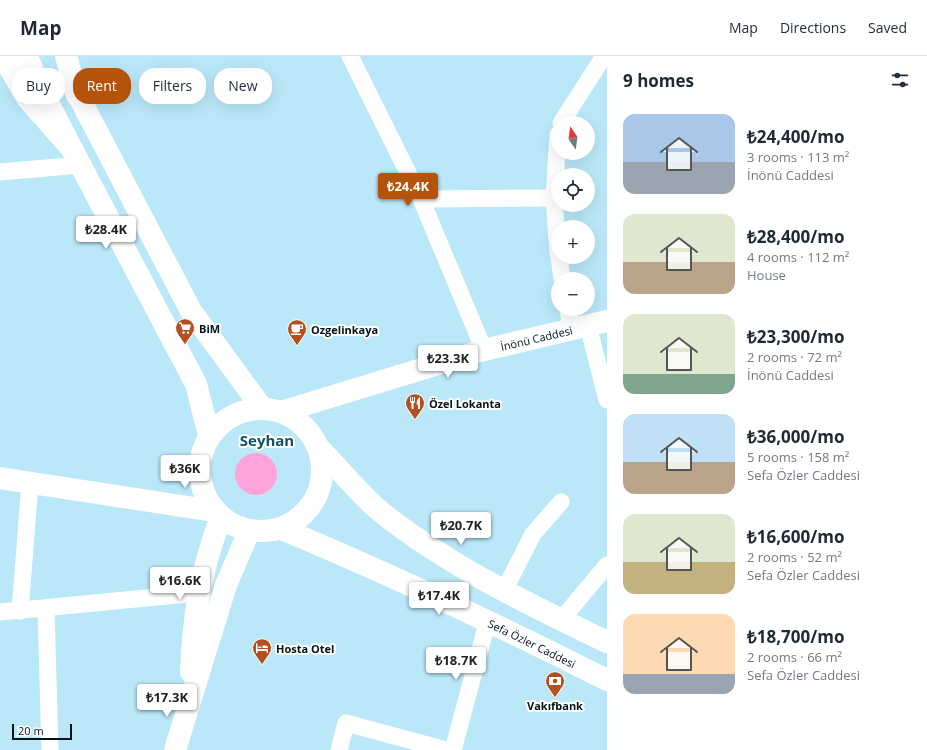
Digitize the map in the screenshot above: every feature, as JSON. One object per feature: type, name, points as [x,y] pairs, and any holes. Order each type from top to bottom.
[{"type":"main road","points":[[3,56],[27,98],[76,157]]},
{"type":"main road","points":[[27,56],[36,79],[76,157],[196,384],[209,435]]},
{"type":"main road","points":[[58,56],[73,85]]},
{"type":"main road","points":[[66,56],[73,79]]},
{"type":"main road","points":[[83,104],[191,311],[271,410]]},
{"type":"main road","name":"İnönü Caddesi","points":[[271,410],[484,350],[589,326]]},
{"type":"main road","points":[[271,410],[299,422],[313,437],[321,456],[323,476],[317,496],[306,513],[282,529],[269,532],[249,531],[229,524],[218,514],[203,494],[199,474],[201,454],[209,435],[224,421],[242,412],[271,410]]},
{"type":"main road","points":[[317,446],[380,511],[436,552],[561,620],[607,642]]},
{"type":"main road","points":[[0,478],[218,514]]},
{"type":"main road","points":[[191,695],[192,643],[198,593],[218,514]]},
{"type":"main road","name":"Sefa Özler Caddesi","points":[[282,529],[488,620],[607,680]]},
{"type":"main road","points":[[175,750],[226,585],[249,531]]},
{"type":"street","points":[[350,56],[421,199],[484,350]]},
{"type":"street","points":[[565,116],[604,56]]},
{"type":"street","points":[[0,172],[76,157]]},
{"type":"street","points":[[421,199],[551,198]]},
{"type":"street","points":[[577,316],[589,326],[607,400]]},
{"type":"street","points":[[20,611],[30,483]]},
{"type":"street","points":[[505,589],[533,534],[561,502]]},
{"type":"street","points":[[561,620],[607,565]]},
{"type":"street","points":[[0,612],[46,609],[198,593]]},
{"type":"street","points":[[46,609],[50,750]]},
{"type":"street","points":[[453,750],[488,620]]},
{"type":"street","points":[[339,750],[346,723],[446,750]]},
{"type":"shaded area","points":[[256,453],[271,459],[277,474],[271,489],[256,495],[241,489],[235,474],[241,459]]},
{"type":"place","name":"BiM","points":[[185,345]]},
{"type":"place","name":"Ozgelinkaya","points":[[297,346]]},
{"type":"place","name":"Özel Lokanta","points":[[415,420]]},
{"type":"place","name":"Hosta Otel","points":[[262,665]]},
{"type":"place","name":"Vakıfbank","points":[[555,698]]},
{"type":"district","name":"Seyhan","points":[[267,440]]}]
